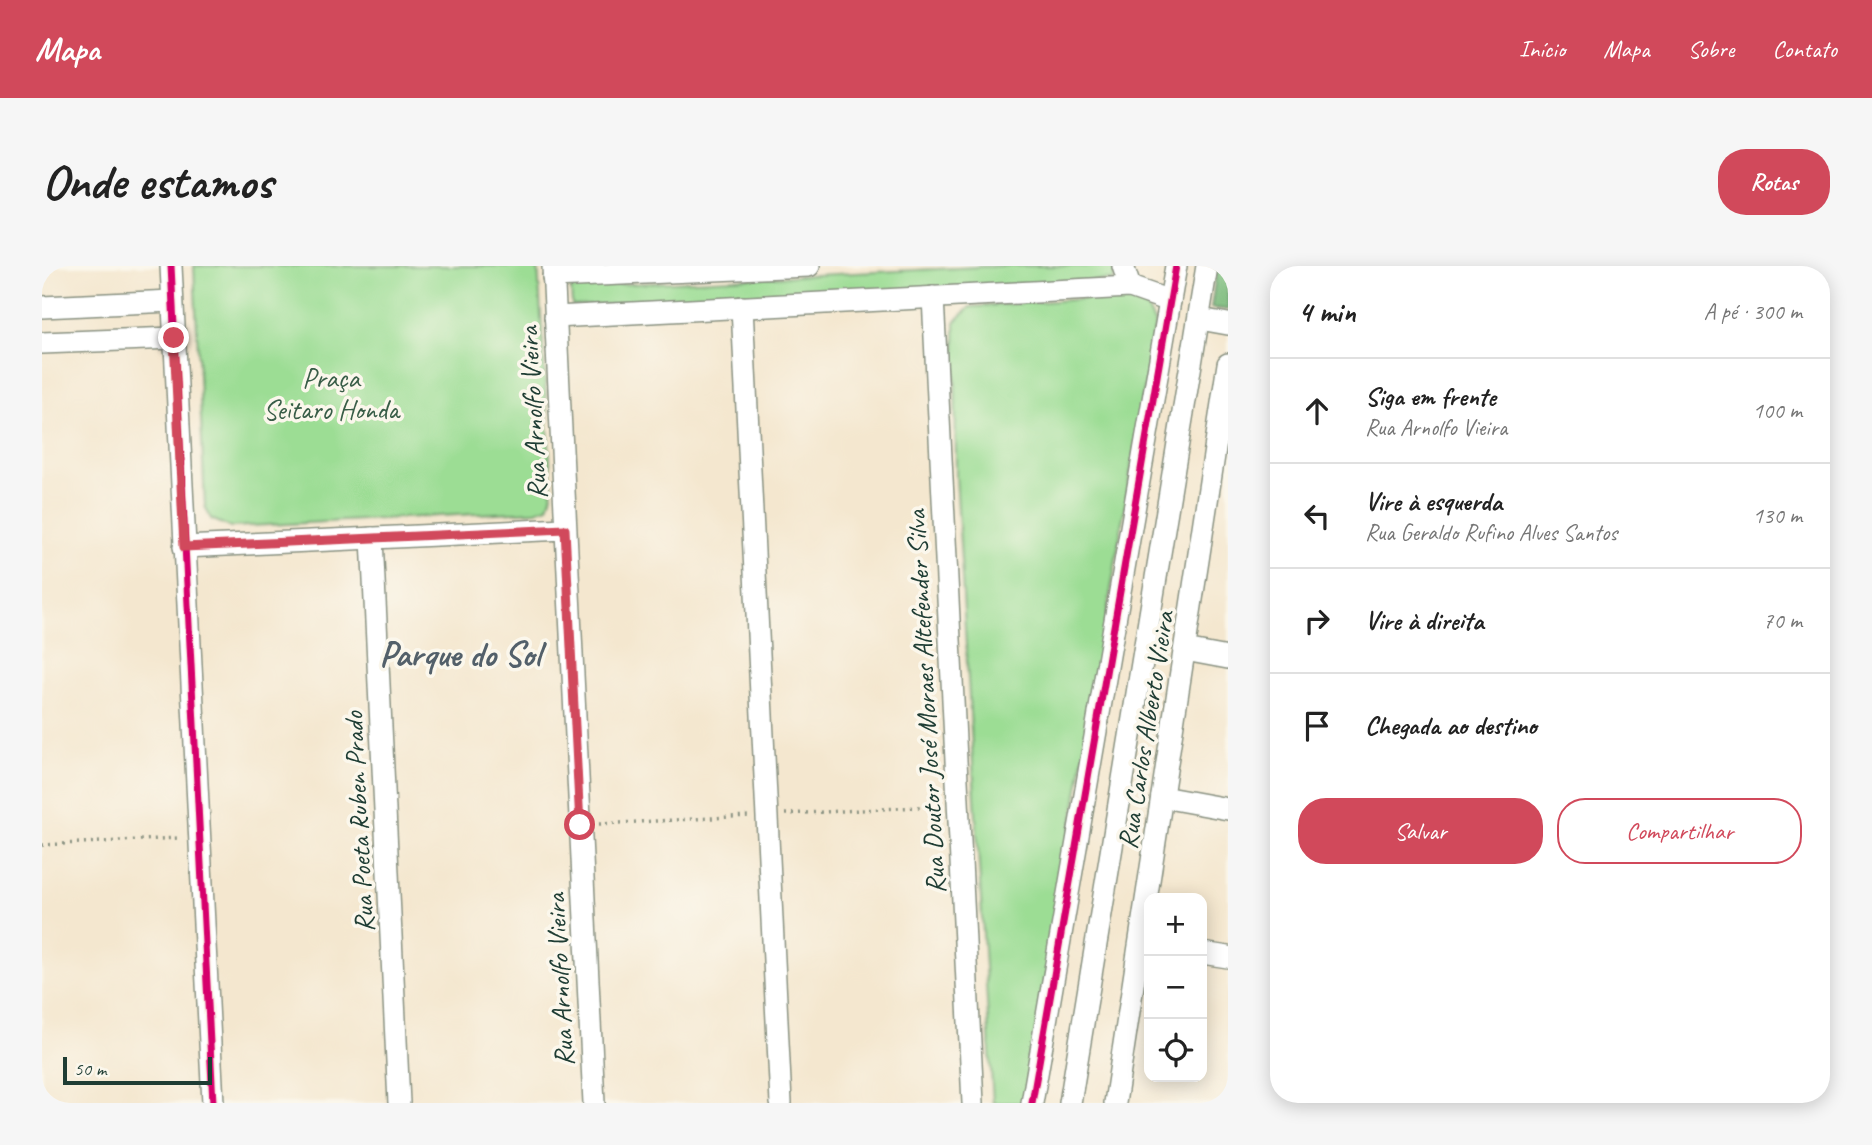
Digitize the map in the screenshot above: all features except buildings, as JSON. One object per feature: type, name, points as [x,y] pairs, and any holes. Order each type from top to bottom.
[{"type":"street","points":[[171,266],[212,1103]]},
{"type":"street","points":[[553,271],[809,266]]},
{"type":"street","points":[[1123,266],[1130,287]]},
{"type":"street","points":[[1032,1103],[1176,266]]},
{"type":"street","points":[[1070,1103],[1207,266]]},
{"type":"street","name":"Rua Arnolfo Vieira","points":[[553,271],[594,1103]]},
{"type":"street","points":[[555,317],[1130,287],[1170,301]]},
{"type":"street","name":"Rua Doutor José Moraes Altefender Silva","points":[[933,298],[973,1103]]},
{"type":"street","points":[[42,307],[172,301]]},
{"type":"street","points":[[742,307],[781,1103]]},
{"type":"street","points":[[1200,319],[1228,324]]},
{"type":"street","points":[[42,343],[174,338]]},
{"type":"street","points":[[1194,358],[1228,364]]},
{"type":"street","name":"Rua Carlos Alberto Vieira","points":[[1151,893],[1162,797],[1185,650],[1218,511],[1228,364]]},
{"type":"street","points":[[184,547],[565,529]]},
{"type":"street","name":"Rua Poeta Ruben Prado","points":[[372,538],[399,1103]]},
{"type":"street","points":[[1185,650],[1228,658]]},
{"type":"street","points":[[1162,797],[1228,808]]},
{"type":"street","name":"Rua Carlos Alberto Vieira","points":[[1115,1103],[1144,949]]},
{"type":"street","points":[[1207,954],[1228,957]]},
{"type":"path","points":[[42,845],[199,837]]},
{"type":"green space","name":"Praça Seitaro Honda","points":[[194,266],[538,266],[552,494],[548,507],[536,511],[230,527],[211,519],[205,506]]},
{"type":"green space","points":[[998,266],[1114,266],[1114,280],[572,306],[571,287]]},
{"type":"green space","points":[[1217,266],[1228,266],[1228,310],[1211,308]]},
{"type":"green space","points":[[1126,296],[1145,304],[1155,324],[1026,1103],[993,1103],[956,476],[955,322],[970,307]]},
{"type":"cycle path","points":[[171,266],[213,1103]]},
{"type":"cycle path","points":[[1032,1103],[1176,266]]},
{"type":"district","name":"Parque do Sol","points":[[460,654]]},
{"type":"route","points":[[174,338],[184,547],[565,529],[580,825]]}]
